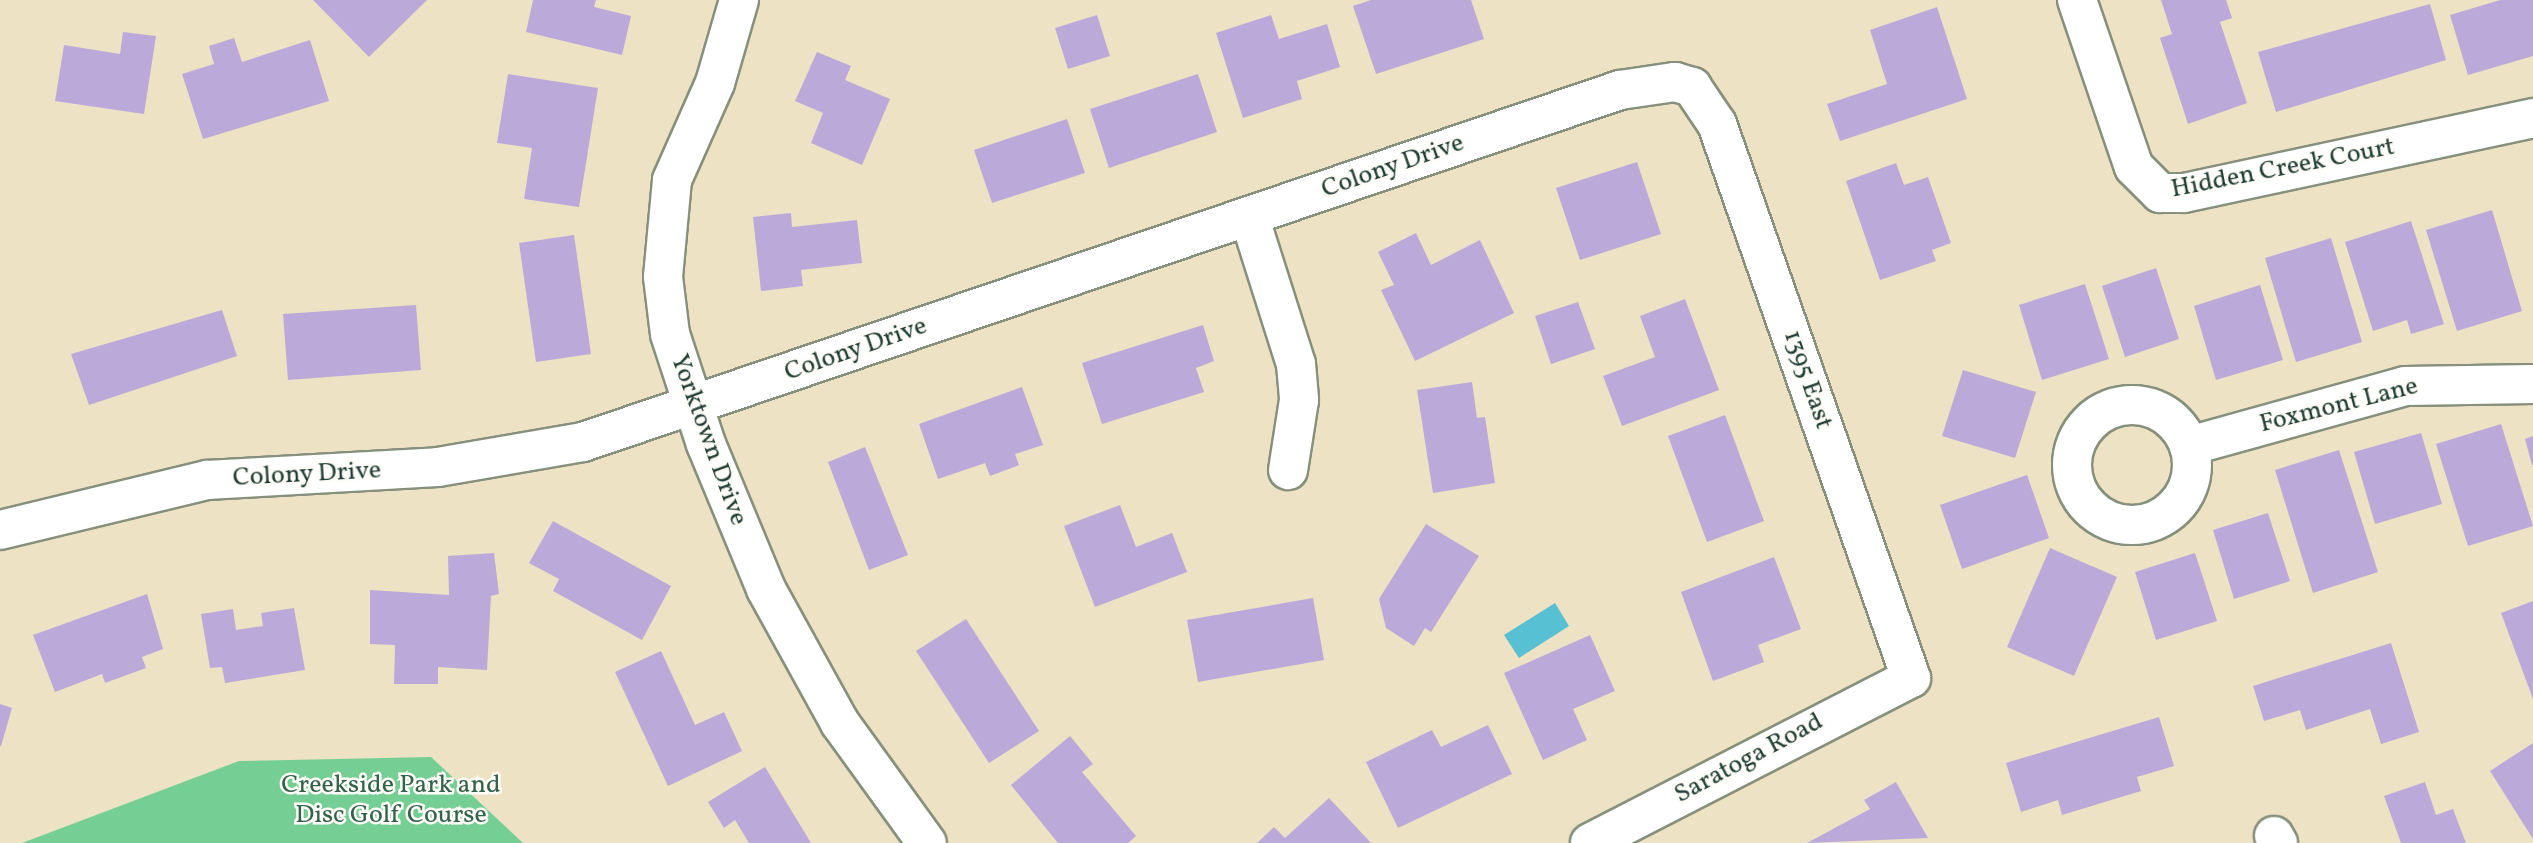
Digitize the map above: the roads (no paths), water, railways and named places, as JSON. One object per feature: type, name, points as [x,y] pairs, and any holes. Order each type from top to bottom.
[{"type":"street","name":"Yorktown Drive","points":[[738,0],[715,83],[679,157],[667,209],[665,306],[692,406],[799,655],[875,775],[927,843]]},
{"type":"street","name":"Hidden Creek Court","points":[[2077,0],[2134,167],[2160,193],[2184,193],[2533,118]]},
{"type":"street","name":"Colony Drive","points":[[0,530],[207,480],[438,467],[536,453],[692,406],[1638,84],[1692,87]]},
{"type":"street","name":"1395 East","points":[[1692,87],[1722,138],[1911,678]]},
{"type":"street","points":[[1249,216],[1298,373],[1288,470]]},
{"type":"street","name":"Foxmont Lane","points":[[2189,446],[2406,386],[2533,384]]},
{"type":"street","name":"Saratoga Road","points":[[1590,843],[1911,678]]},
{"type":"water","points":[[1555,603],[1569,626],[1519,658],[1504,635]]},
{"type":"park label","name":"Creekside Park and Disc Golf Course","points":[[391,801]]}]
